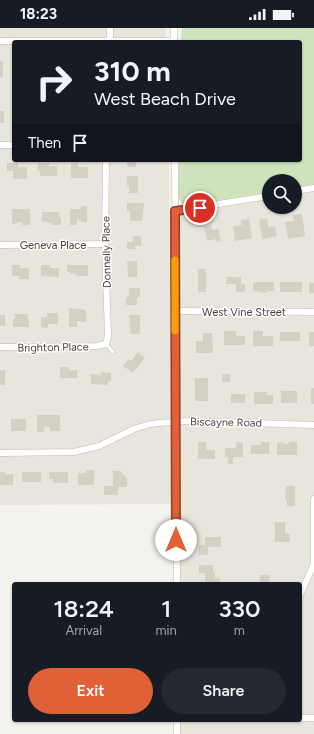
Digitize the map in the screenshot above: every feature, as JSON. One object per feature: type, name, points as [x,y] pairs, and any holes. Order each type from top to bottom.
[{"type":"street","points":[[110,28],[110,40]]},
{"type":"street","points":[[174,28],[174,40]]},
{"type":"street","points":[[0,41],[12,41]]},
{"type":"street","points":[[0,145],[12,145]]},
{"type":"street","name":"Donnelly Place","points":[[106,162],[105,244],[108,335],[106,344]]},
{"type":"street","points":[[175,162],[176,582]]},
{"type":"street","points":[[302,190],[314,188]]},
{"type":"street","points":[[175,211],[262,197]]},
{"type":"street","name":"Geneva Place","points":[[0,245],[105,244]]},
{"type":"street","name":"West Vine Street","points":[[175,311],[314,312]]},
{"type":"street","name":"Brighton Place","points":[[0,347],[98,346],[106,344]]},
{"type":"street","name":"Biscayne Road","points":[[0,453],[74,452],[99,446],[134,429],[150,424],[176,422],[314,425]]},
{"type":"street","points":[[302,591],[314,564],[314,499]]},
{"type":"street","points":[[302,718],[314,718]]},
{"type":"street","points":[[177,722],[177,734]]},
{"type":"lane","points":[[106,344],[113,352]]},
{"type":"shaded area","points":[[0,28],[166,28],[165,40],[12,40],[12,162],[169,162],[172,504],[0,505]]},
{"type":"shaded area","points":[[314,188],[314,734],[180,734],[180,722],[302,722],[302,582],[180,582],[178,219],[179,216],[186,210],[262,197],[262,214],[302,214],[302,190]]},
{"type":"green space","points":[[182,28],[314,28],[314,188],[302,190],[302,174],[262,174],[262,197],[186,210],[178,197],[179,162],[302,162],[302,40],[181,40]]},
{"type":"building","points":[[0,61],[3,61],[3,77],[0,77]]},
{"type":"building","points":[[0,111],[4,111],[4,123],[0,123]]},
{"type":"building","points":[[127,162],[136,162],[136,167],[127,167]]},
{"type":"building","points":[[7,163],[18,163],[18,167],[27,167],[27,179],[13,179],[13,171],[7,171]]},
{"type":"building","points":[[38,163],[49,163],[49,166],[57,166],[57,176],[40,176],[40,171],[38,171]]},
{"type":"building","points":[[71,163],[78,163],[78,167],[88,167],[88,178],[71,178]]},
{"type":"building","points":[[127,176],[138,176],[138,193],[129,193]]},
{"type":"building","points":[[127,203],[144,203],[142,221],[130,221],[130,211],[127,211]]},
{"type":"building","points":[[81,206],[87,206],[87,222],[79,221],[79,218],[77,218],[77,225],[70,225],[70,209],[81,209]]},
{"type":"building","points":[[12,209],[30,209],[30,225],[22,225],[22,222],[12,224]]},
{"type":"building","points":[[42,212],[59,212],[59,217],[61,217],[61,225],[52,225],[52,223],[42,221]]},
{"type":"building","points":[[302,214],[305,236],[288,239],[285,222],[294,221],[293,215]]},
{"type":"building","points":[[267,218],[268,227],[275,226],[277,236],[262,239],[259,219]]},
{"type":"building","points":[[249,219],[252,238],[235,241],[233,226],[242,225],[241,220]]},
{"type":"building","points":[[211,225],[212,230],[218,229],[221,241],[217,242],[216,239],[207,241],[204,227]]},
{"type":"building","points":[[133,236],[141,236],[141,246],[135,246],[135,249],[127,249],[127,242],[133,242]]},
{"type":"building","points":[[127,261],[137,261],[137,277],[128,277]]},
{"type":"building","points":[[12,265],[20,265],[20,268],[29,268],[29,279],[19,279],[19,276],[12,276]]},
{"type":"building","points":[[41,265],[50,265],[50,268],[59,268],[59,277],[41,276]]},
{"type":"building","points":[[67,265],[88,265],[88,276],[76,276],[76,274],[70,274],[70,272],[67,272]]},
{"type":"building","points":[[198,269],[206,269],[206,292],[198,292]]},
{"type":"building","points":[[226,277],[241,277],[241,284],[245,284],[245,292],[236,292],[236,284],[226,284]]},
{"type":"building","points":[[253,282],[274,282],[274,291],[267,291],[267,293],[253,291]]},
{"type":"building","points":[[280,282],[302,282],[302,292],[280,292]]},
{"type":"building","points":[[309,283],[314,283],[314,293],[309,293]]},
{"type":"building","points":[[129,288],[140,288],[140,297],[137,297],[137,305],[126,305],[126,297],[129,297]]},
{"type":"building","points":[[69,308],[86,310],[86,322],[77,321],[77,327],[69,327]]},
{"type":"building","points":[[47,313],[58,313],[58,324],[48,324],[48,328],[41,327],[41,317],[47,317]]},
{"type":"building","points":[[15,314],[28,314],[29,327],[13,327],[13,319],[15,319]]},
{"type":"building","points":[[0,315],[5,315],[5,326],[0,326]]},
{"type":"building","points":[[129,315],[140,315],[140,334],[131,334]]},
{"type":"building","points":[[224,331],[236,331],[236,336],[245,336],[245,345],[224,345]]},
{"type":"building","points":[[253,331],[263,331],[263,336],[273,336],[273,346],[253,346]]},
{"type":"building","points":[[280,332],[300,332],[300,341],[280,341]]},
{"type":"building","points":[[309,332],[314,332],[314,346],[309,346]]},
{"type":"building","points":[[203,333],[212,333],[213,353],[196,353],[196,341],[203,341]]},
{"type":"building","points":[[138,352],[145,358],[133,373],[123,366],[129,359],[131,361]]},
{"type":"building","points":[[60,367],[69,367],[69,370],[77,370],[77,378],[60,378]]},
{"type":"building","points":[[0,370],[5,370],[5,385],[1,385],[0,383]]},
{"type":"building","points":[[101,372],[111,373],[111,381],[108,381],[108,385],[91,384],[91,374],[101,375]]},
{"type":"building","points":[[222,374],[230,374],[230,382],[222,382]]},
{"type":"building","points":[[195,378],[208,378],[208,401],[195,401]]},
{"type":"building","points":[[311,388],[314,388],[314,404],[311,404]]},
{"type":"building","points":[[281,391],[297,391],[297,403],[281,403]]},
{"type":"building","points":[[254,392],[266,392],[266,395],[273,395],[273,404],[254,404]]},
{"type":"building","points":[[231,394],[245,394],[245,403],[231,403]]},
{"type":"building","points":[[37,415],[60,415],[60,431],[50,431],[50,427],[44,426],[44,432],[37,432]]},
{"type":"building","points":[[11,419],[26,419],[26,431],[11,431]]},
{"type":"building","points":[[198,442],[206,442],[206,450],[215,450],[215,459],[198,459]]},
{"type":"building","points":[[236,442],[243,442],[243,457],[233,457],[233,464],[228,464],[228,457],[225,457],[225,448],[236,448]]},
{"type":"building","points":[[261,442],[269,442],[269,454],[251,454],[251,445],[261,445]]},
{"type":"building","points":[[284,442],[284,444],[289,444],[289,442],[297,442],[297,455],[277,455],[277,443]]},
{"type":"building","points":[[86,470],[94,470],[94,485],[78,485],[78,473],[86,473]]},
{"type":"building","points":[[113,471],[120,471],[127,478],[127,487],[118,487],[118,495],[104,495],[104,486],[113,486]]},
{"type":"building","points":[[0,472],[5,472],[5,474],[13,474],[13,485],[0,485]]},
{"type":"building","points":[[22,472],[41,472],[41,482],[22,482]]},
{"type":"building","points":[[49,472],[68,472],[68,483],[53,483],[53,479],[49,479]]},
{"type":"building","points":[[286,486],[295,486],[295,506],[287,506],[287,499],[285,499]]},
{"type":"building","points":[[275,522],[285,522],[285,534],[290,534],[290,542],[275,542]]},
{"type":"building","points":[[205,537],[221,537],[221,547],[208,547],[208,555],[199,555],[199,545],[205,545]]},
{"type":"building","points":[[199,565],[213,565],[215,578],[220,578],[220,582],[205,582],[205,573],[199,573]]},
{"type":"building","points":[[260,575],[270,575],[269,582],[260,582]]},
{"type":"slow traffic","points":[[175,260],[175,331]]},
{"type":"route","points":[[176,540],[175,211],[200,208]]}]
